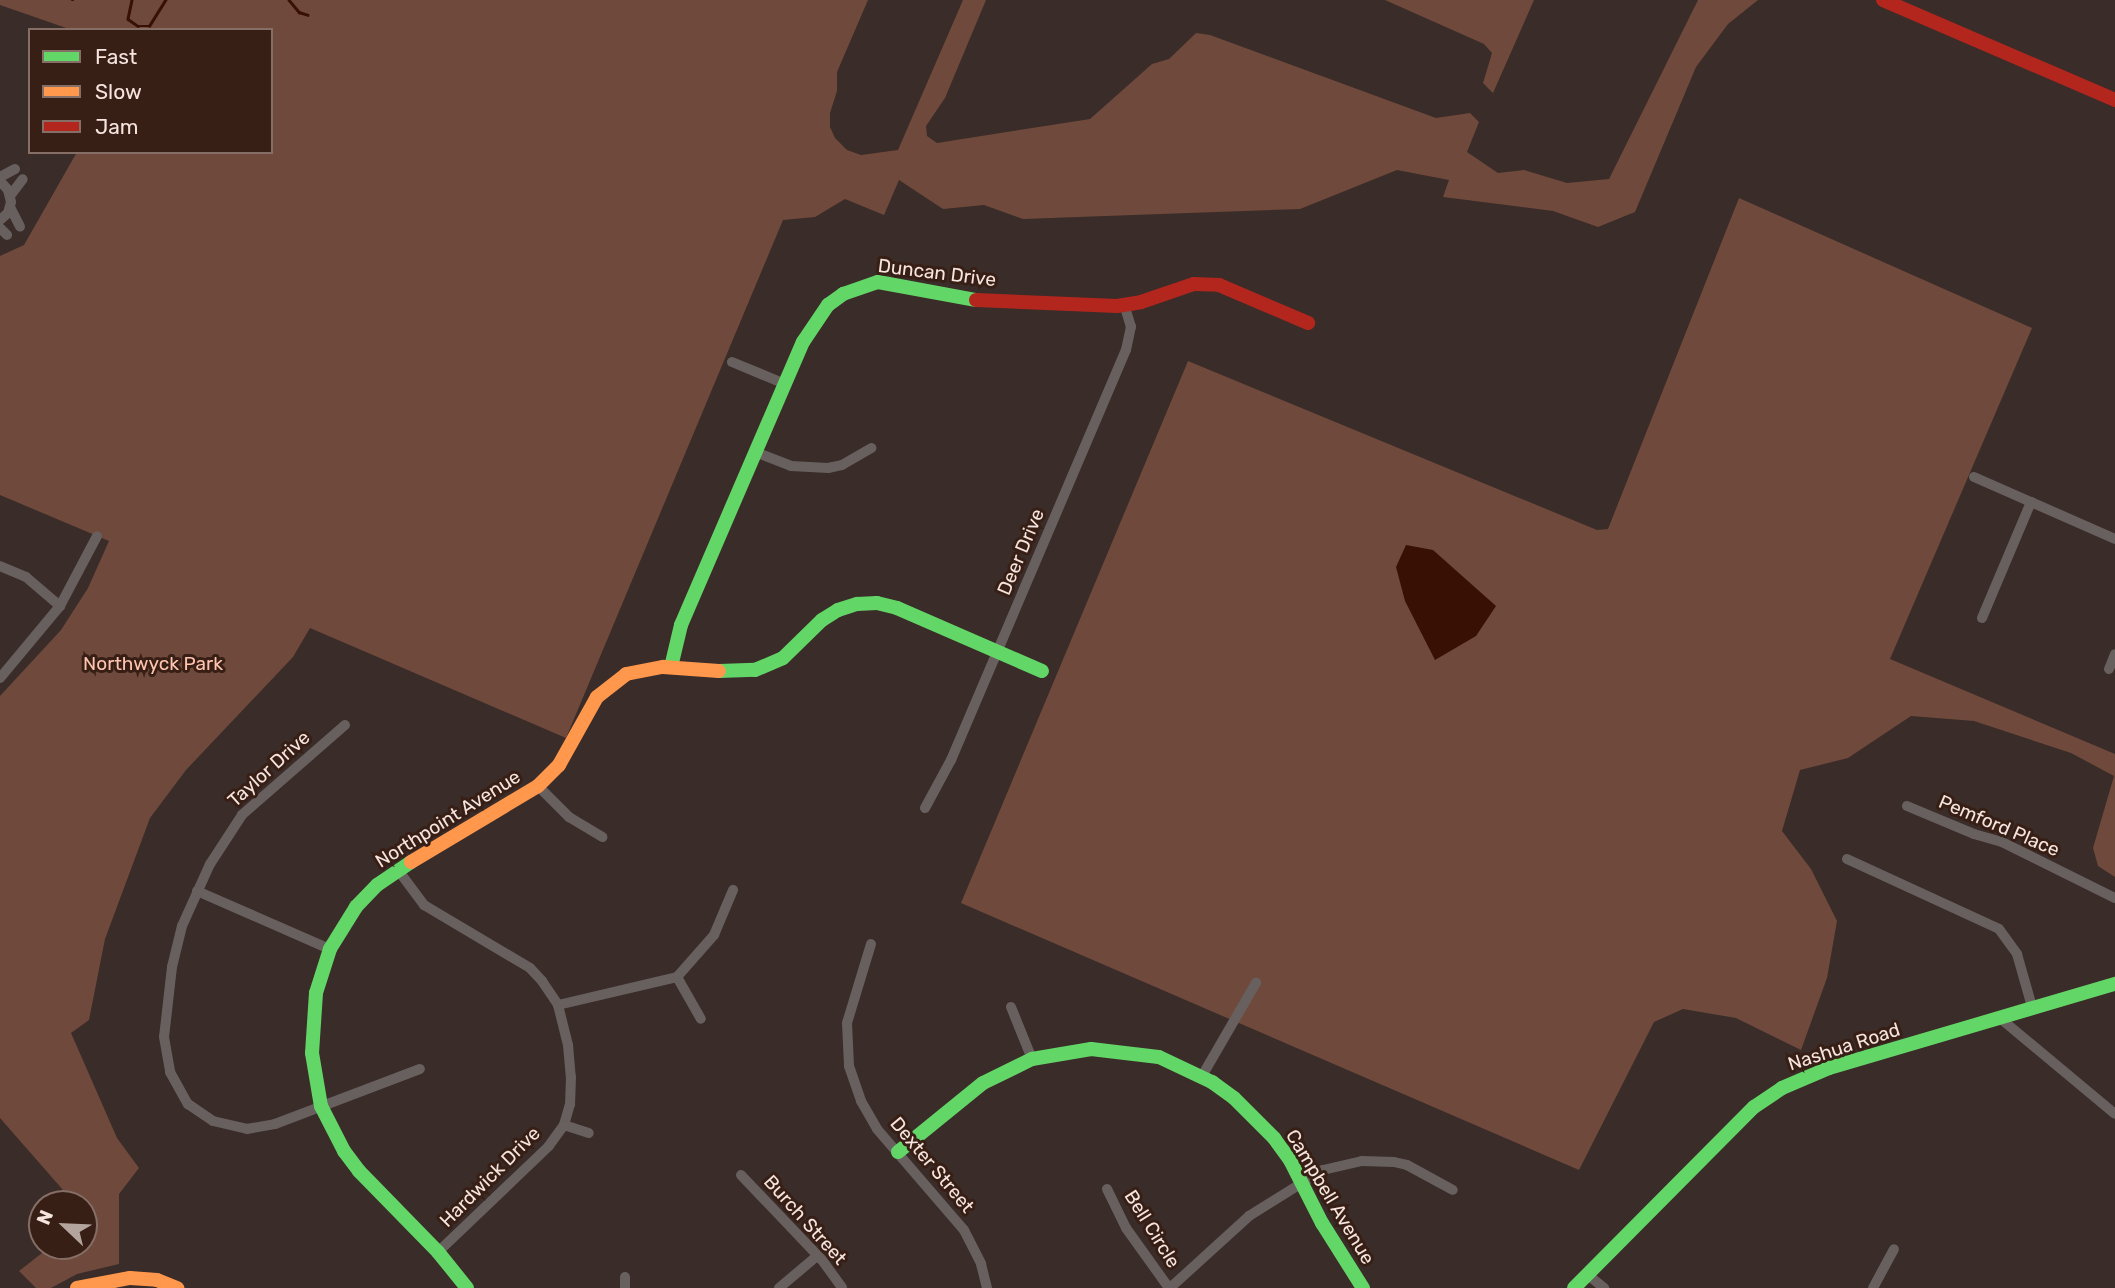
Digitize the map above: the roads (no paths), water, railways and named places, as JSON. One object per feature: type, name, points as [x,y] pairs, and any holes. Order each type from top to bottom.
[{"type":"street","points":[[1883,0],[2115,100]]},
{"type":"street","points":[[15,169],[0,179],[20,227]]},
{"type":"street","points":[[0,220],[23,179]]},
{"type":"street","name":"Duncan Drive","points":[[671,667],[681,625],[815,321],[828,305],[859,286],[878,282],[989,302],[1029,300],[1124,304],[1194,284],[1219,285],[1308,323]]},
{"type":"street","name":"Deer Drive","points":[[925,808],[951,761],[1126,350],[1130,327],[1124,304]]},
{"type":"street","points":[[732,362],[785,384]]},
{"type":"street","points":[[755,452],[791,466],[819,469],[842,465],[871,448]]},
{"type":"street","points":[[1974,477],[2115,539]]},
{"type":"street","points":[[1982,618],[2031,502]]},
{"type":"street","points":[[0,678],[61,606],[97,536]]},
{"type":"street","points":[[0,566],[26,577],[61,606]]},
{"type":"street","name":"Northpoint Avenue","points":[[467,1288],[438,1252],[359,1171],[344,1151],[321,1106],[314,1073],[312,1024],[316,993],[330,949],[356,907],[398,870],[538,786],[559,765],[597,697],[608,685],[626,674],[671,667],[735,672],[755,670],[783,658],[822,620],[857,604],[877,603],[897,608],[1042,671]]},
{"type":"street","points":[[2109,669],[2115,654]]},
{"type":"street","name":"Taylor Drive","points":[[345,725],[242,815],[225,836],[182,926],[165,1014],[167,1059],[175,1083],[188,1104],[213,1121],[234,1128],[275,1124],[420,1069]]},
{"type":"street","points":[[538,786],[569,817],[602,837]]},
{"type":"street","name":"Pemford Place","points":[[1907,806],[2002,842],[2115,898]]},
{"type":"street","points":[[1847,859],[1999,929],[2017,954],[2033,1010]]},
{"type":"street","name":"Hardwick Drive","points":[[398,870],[424,905],[530,968],[558,1005],[568,1045],[570,1104],[564,1125],[526,1171],[438,1252]]},
{"type":"street","points":[[558,1005],[677,977],[714,935],[733,890]]},
{"type":"street","points":[[197,891],[330,949]]},
{"type":"street","name":"Dexter Street","points":[[871,944],[848,1016],[846,1052],[868,1115],[964,1230],[981,1264],[988,1288]]},
{"type":"street","points":[[677,977],[701,1019]]},
{"type":"street","points":[[1202,1076],[1255,983]]},
{"type":"street","name":"Nashua Road","points":[[1574,1288],[1754,1107],[1782,1088],[1829,1068],[2115,984]]},
{"type":"street","points":[[1011,1007],[1032,1059]]},
{"type":"street","points":[[2001,1019],[2115,1114]]},
{"type":"street","name":"Campbell Avenue","points":[[898,1152],[983,1083],[1032,1059],[1076,1050],[1114,1049],[1159,1058],[1202,1076],[1255,1117],[1290,1160],[1322,1223],[1363,1288]]},
{"type":"street","name":"Hardwick Drive","points":[[564,1125],[589,1133]]},
{"type":"street","points":[[1169,1288],[1249,1216],[1301,1182],[1342,1164],[1375,1160],[1407,1165],[1453,1190]]},
{"type":"street","name":"Burch Street","points":[[741,1175],[817,1256],[842,1288]]},
{"type":"street","name":"Bell Circle","points":[[1107,1189],[1126,1228],[1169,1288]]},
{"type":"street","points":[[1873,1288],[1894,1249]]},
{"type":"street","points":[[779,1288],[817,1256]]},
{"type":"street","points":[[1588,1275],[1604,1288]]},
{"type":"street","points":[[77,1288],[130,1278],[157,1280],[177,1288]]},
{"type":"waterway","points":[[132,0],[128,19],[138,26],[149,26],[165,0]]},
{"type":"waterway","points":[[289,0],[299,12],[308,15]]},
{"type":"park label","name":"Northwyck Park","points":[[153,664]]}]
